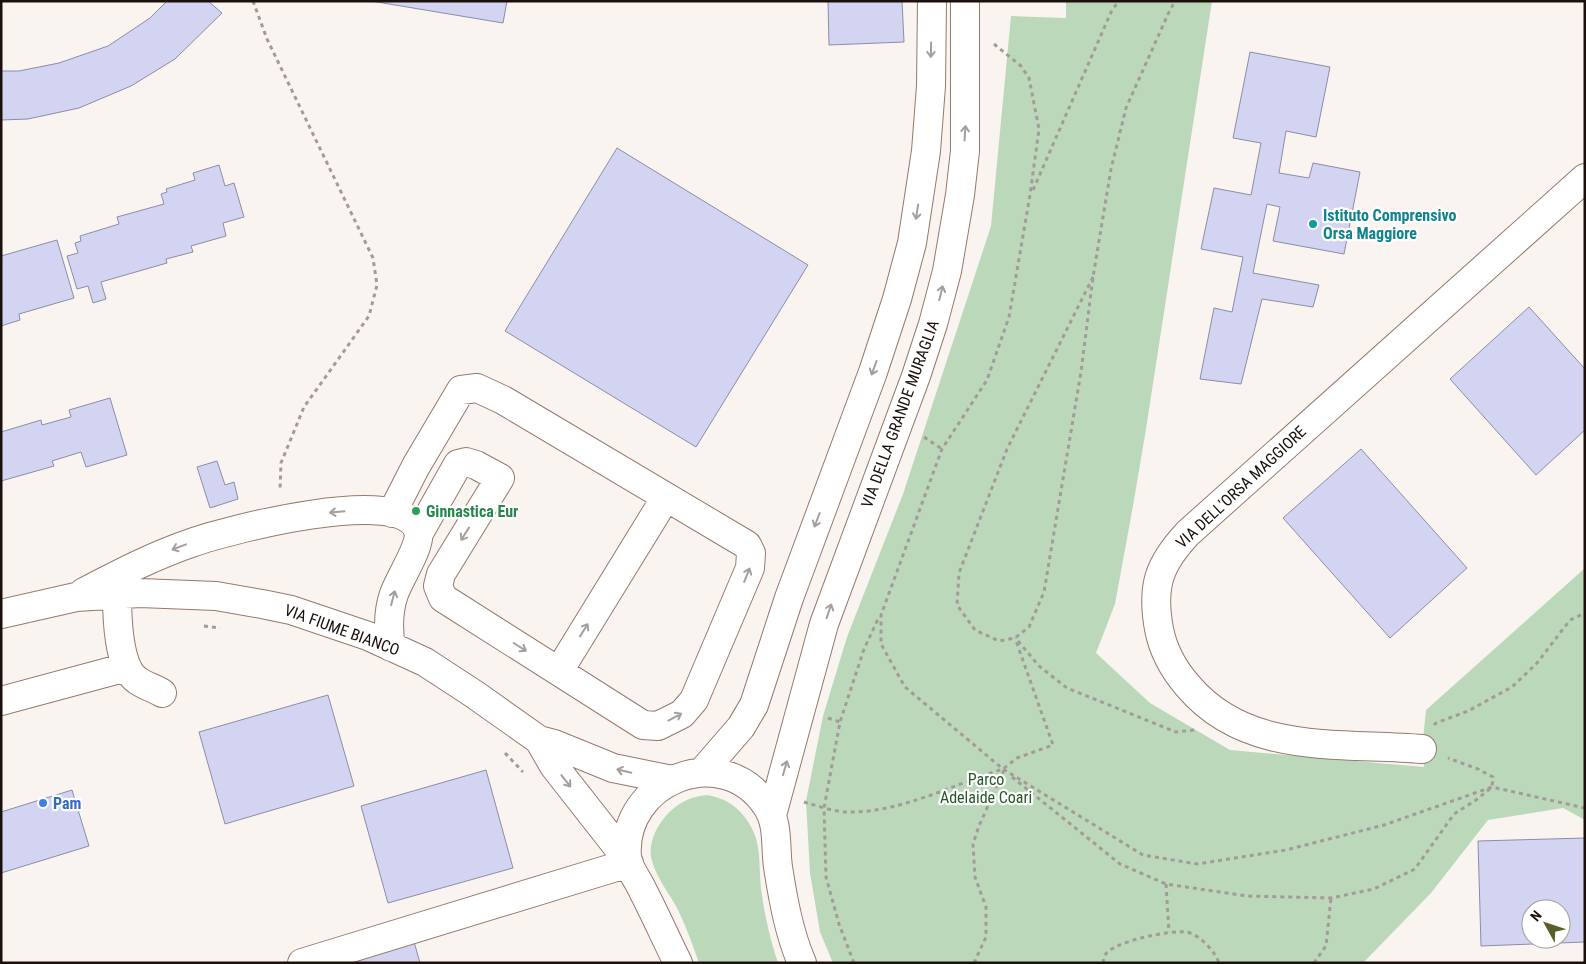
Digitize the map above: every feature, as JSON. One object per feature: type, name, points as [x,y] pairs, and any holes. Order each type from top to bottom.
[{"type":"street","points":[[702,772],[741,728],[754,706],[789,598],[873,372],[897,299],[912,243],[926,151],[931,86],[932,1]]},
{"type":"street","name":"VIA DELLA GRANDE MURAGLIA","points":[[772,815],[824,624],[923,355],[947,271],[959,204],[964,159],[966,117],[965,12]]},
{"type":"street","name":"VIA DELL'ORSA MAGGIORE","points":[[1422,748],[1312,744],[1285,740],[1251,730],[1213,710],[1182,679],[1165,648],[1160,634],[1156,591],[1162,571],[1171,552],[1194,528],[1585,178]]},
{"type":"street","points":[[390,646],[389,624],[393,596],[416,544],[419,532],[458,464],[466,462],[476,465],[500,478],[441,574],[438,586],[443,598],[643,725],[658,726],[682,714],[694,700],[750,568],[751,553],[747,545],[503,400],[478,388],[461,390],[416,466],[392,513]]},
{"type":"street","points":[[558,671],[666,497]]},
{"type":"street","points":[[76,597],[129,568],[174,549],[193,542],[280,519],[344,511],[376,510],[406,516],[415,523],[419,532]]},
{"type":"street","points":[[117,594],[117,614],[127,667],[138,681],[162,693]]},
{"type":"street","name":"VIA FIUME BIANCO","points":[[1,614],[76,597],[117,594],[195,595],[291,610],[328,622],[426,662],[539,740]]},
{"type":"street","points":[[1,701],[127,667]]},
{"type":"street","points":[[539,740],[554,744],[613,768],[672,780]]},
{"type":"street","points":[[539,740],[554,766],[628,861],[678,963]]},
{"type":"street","points":[[628,861],[628,836],[631,824],[655,790],[672,780],[702,772],[730,775],[748,784],[759,795],[772,815],[782,893],[794,942],[802,963]]},
{"type":"street","points":[[302,963],[628,861]]},
{"type":"path","points":[[253,1],[266,40],[373,258],[377,285],[369,316],[304,407],[281,463],[280,519]]},
{"type":"path","points":[[1030,195],[1112,10],[1119,1]]},
{"type":"path","points":[[1093,277],[1007,449],[959,573],[957,605],[975,630],[999,640],[1015,638],[1029,627],[1044,592],[1081,372],[1093,277],[1111,169],[1126,108],[1175,1]]},
{"type":"path","points":[[854,963],[839,924],[826,877],[824,808],[840,722],[864,649],[881,615],[942,449],[987,380],[1009,317],[1030,195],[1039,129],[1029,78],[1021,66],[965,12]]},
{"type":"path","points":[[1492,787],[1492,778],[1478,769],[1422,748],[1436,723],[1468,711],[1512,687],[1537,663],[1570,620],[1585,613]]},
{"type":"path","points":[[881,615],[881,644],[904,687],[1120,864],[1166,884],[1246,896],[1331,898],[1374,889],[1415,869],[1454,814],[1492,787]]},
{"type":"path","points":[[202,626],[220,628]]},
{"type":"path","points":[[1015,638],[1039,666],[1068,688],[1176,732],[1196,730],[1213,710]]},
{"type":"path","points":[[803,801],[824,808],[848,812],[893,807],[1003,769],[1017,758],[1053,745],[1015,638]]},
{"type":"path","points":[[498,747],[524,774]]},
{"type":"path","points":[[1003,769],[1143,855],[1197,864],[1286,850],[1384,825],[1492,787],[1585,808]]},
{"type":"path","points":[[974,963],[986,936],[986,907],[976,877],[973,844],[1003,769]]},
{"type":"path","points":[[1166,884],[1168,932]]},
{"type":"path","points":[[1314,963],[1326,946],[1331,898]]},
{"type":"path","points":[[1103,963],[1105,955],[1113,948],[1135,940],[1168,932],[1188,932],[1208,945],[1217,955],[1219,963]]},
{"type":"green space","name":"Parco Adelaide Coari","points":[[1066,1],[1212,1],[1133,506],[1115,604],[1096,653],[1150,703],[1230,750],[1424,767],[1422,749],[1426,710],[1585,568],[1585,820],[1563,808],[1488,820],[1431,893],[1363,963],[833,963],[820,932],[810,873],[806,801],[823,716],[847,637],[903,494],[991,226],[1011,16],[1066,18]]},
{"type":"green space","points":[[707,795],[723,799],[735,807],[743,815],[755,834],[765,912],[778,963],[699,963],[679,912],[656,872],[651,857],[651,849],[652,840],[660,824],[671,810],[678,805],[690,799]]},
{"type":"building","points":[[167,1],[208,1],[222,13],[175,59],[131,86],[79,108],[28,119],[1,120],[1,71],[19,71],[59,63],[108,46],[150,18]]},
{"type":"building","points":[[371,1],[507,1],[503,23]]},
{"type":"building","points":[[828,1],[902,1],[904,42],[829,45]]},
{"type":"building","name":"Istituto Comprensivo Orsa Maggiore","points":[[1250,52],[1330,67],[1316,137],[1286,131],[1279,173],[1309,178],[1313,163],[1360,172],[1344,254],[1273,241],[1280,207],[1267,204],[1253,273],[1319,285],[1313,307],[1262,299],[1241,384],[1200,379],[1214,308],[1232,312],[1243,257],[1201,249],[1214,188],[1251,195],[1261,143],[1233,138]]},
{"type":"building","points":[[617,148],[808,265],[696,447],[505,331]]},
{"type":"building","points":[[219,165],[225,186],[234,183],[244,217],[223,223],[226,236],[191,246],[193,252],[166,259],[167,263],[101,282],[106,299],[93,303],[88,286],[77,289],[67,256],[78,253],[75,243],[81,241],[80,236],[119,224],[117,217],[164,204],[161,194],[167,192],[166,189],[195,180],[193,173]]},
{"type":"building","points":[[57,240],[74,298],[19,314],[20,320],[1,326],[1,256]]},
{"type":"building","points":[[1529,307],[1585,369],[1585,430],[1536,475],[1450,379]]},
{"type":"building","points":[[110,398],[127,455],[86,467],[81,452],[52,461],[54,466],[1,481],[1,432],[41,420],[42,425],[71,417],[69,410]]},
{"type":"building","points":[[1361,449],[1467,568],[1390,638],[1283,518]]},
{"type":"building","points":[[217,461],[225,485],[234,482],[238,499],[210,508],[197,467]]},
{"type":"building","points":[[328,695],[354,786],[225,824],[199,732]]},
{"type":"building","points":[[486,770],[513,868],[388,903],[361,806]]},
{"type":"building","points":[[72,790],[89,846],[1,873],[1,812]]},
{"type":"building","points":[[1585,838],[1585,942],[1571,943],[1571,899],[1521,899],[1521,944],[1481,946],[1478,841]]},
{"type":"building","points":[[413,938],[420,963],[332,963]]},
{"type":"place","name":"Istituto Comprensivo Orsa Maggiore","points":[[1313,224]]},
{"type":"place","name":"Ginnastica Eur","points":[[416,511]]},
{"type":"place","name":"Pam","points":[[43,803]]}]
